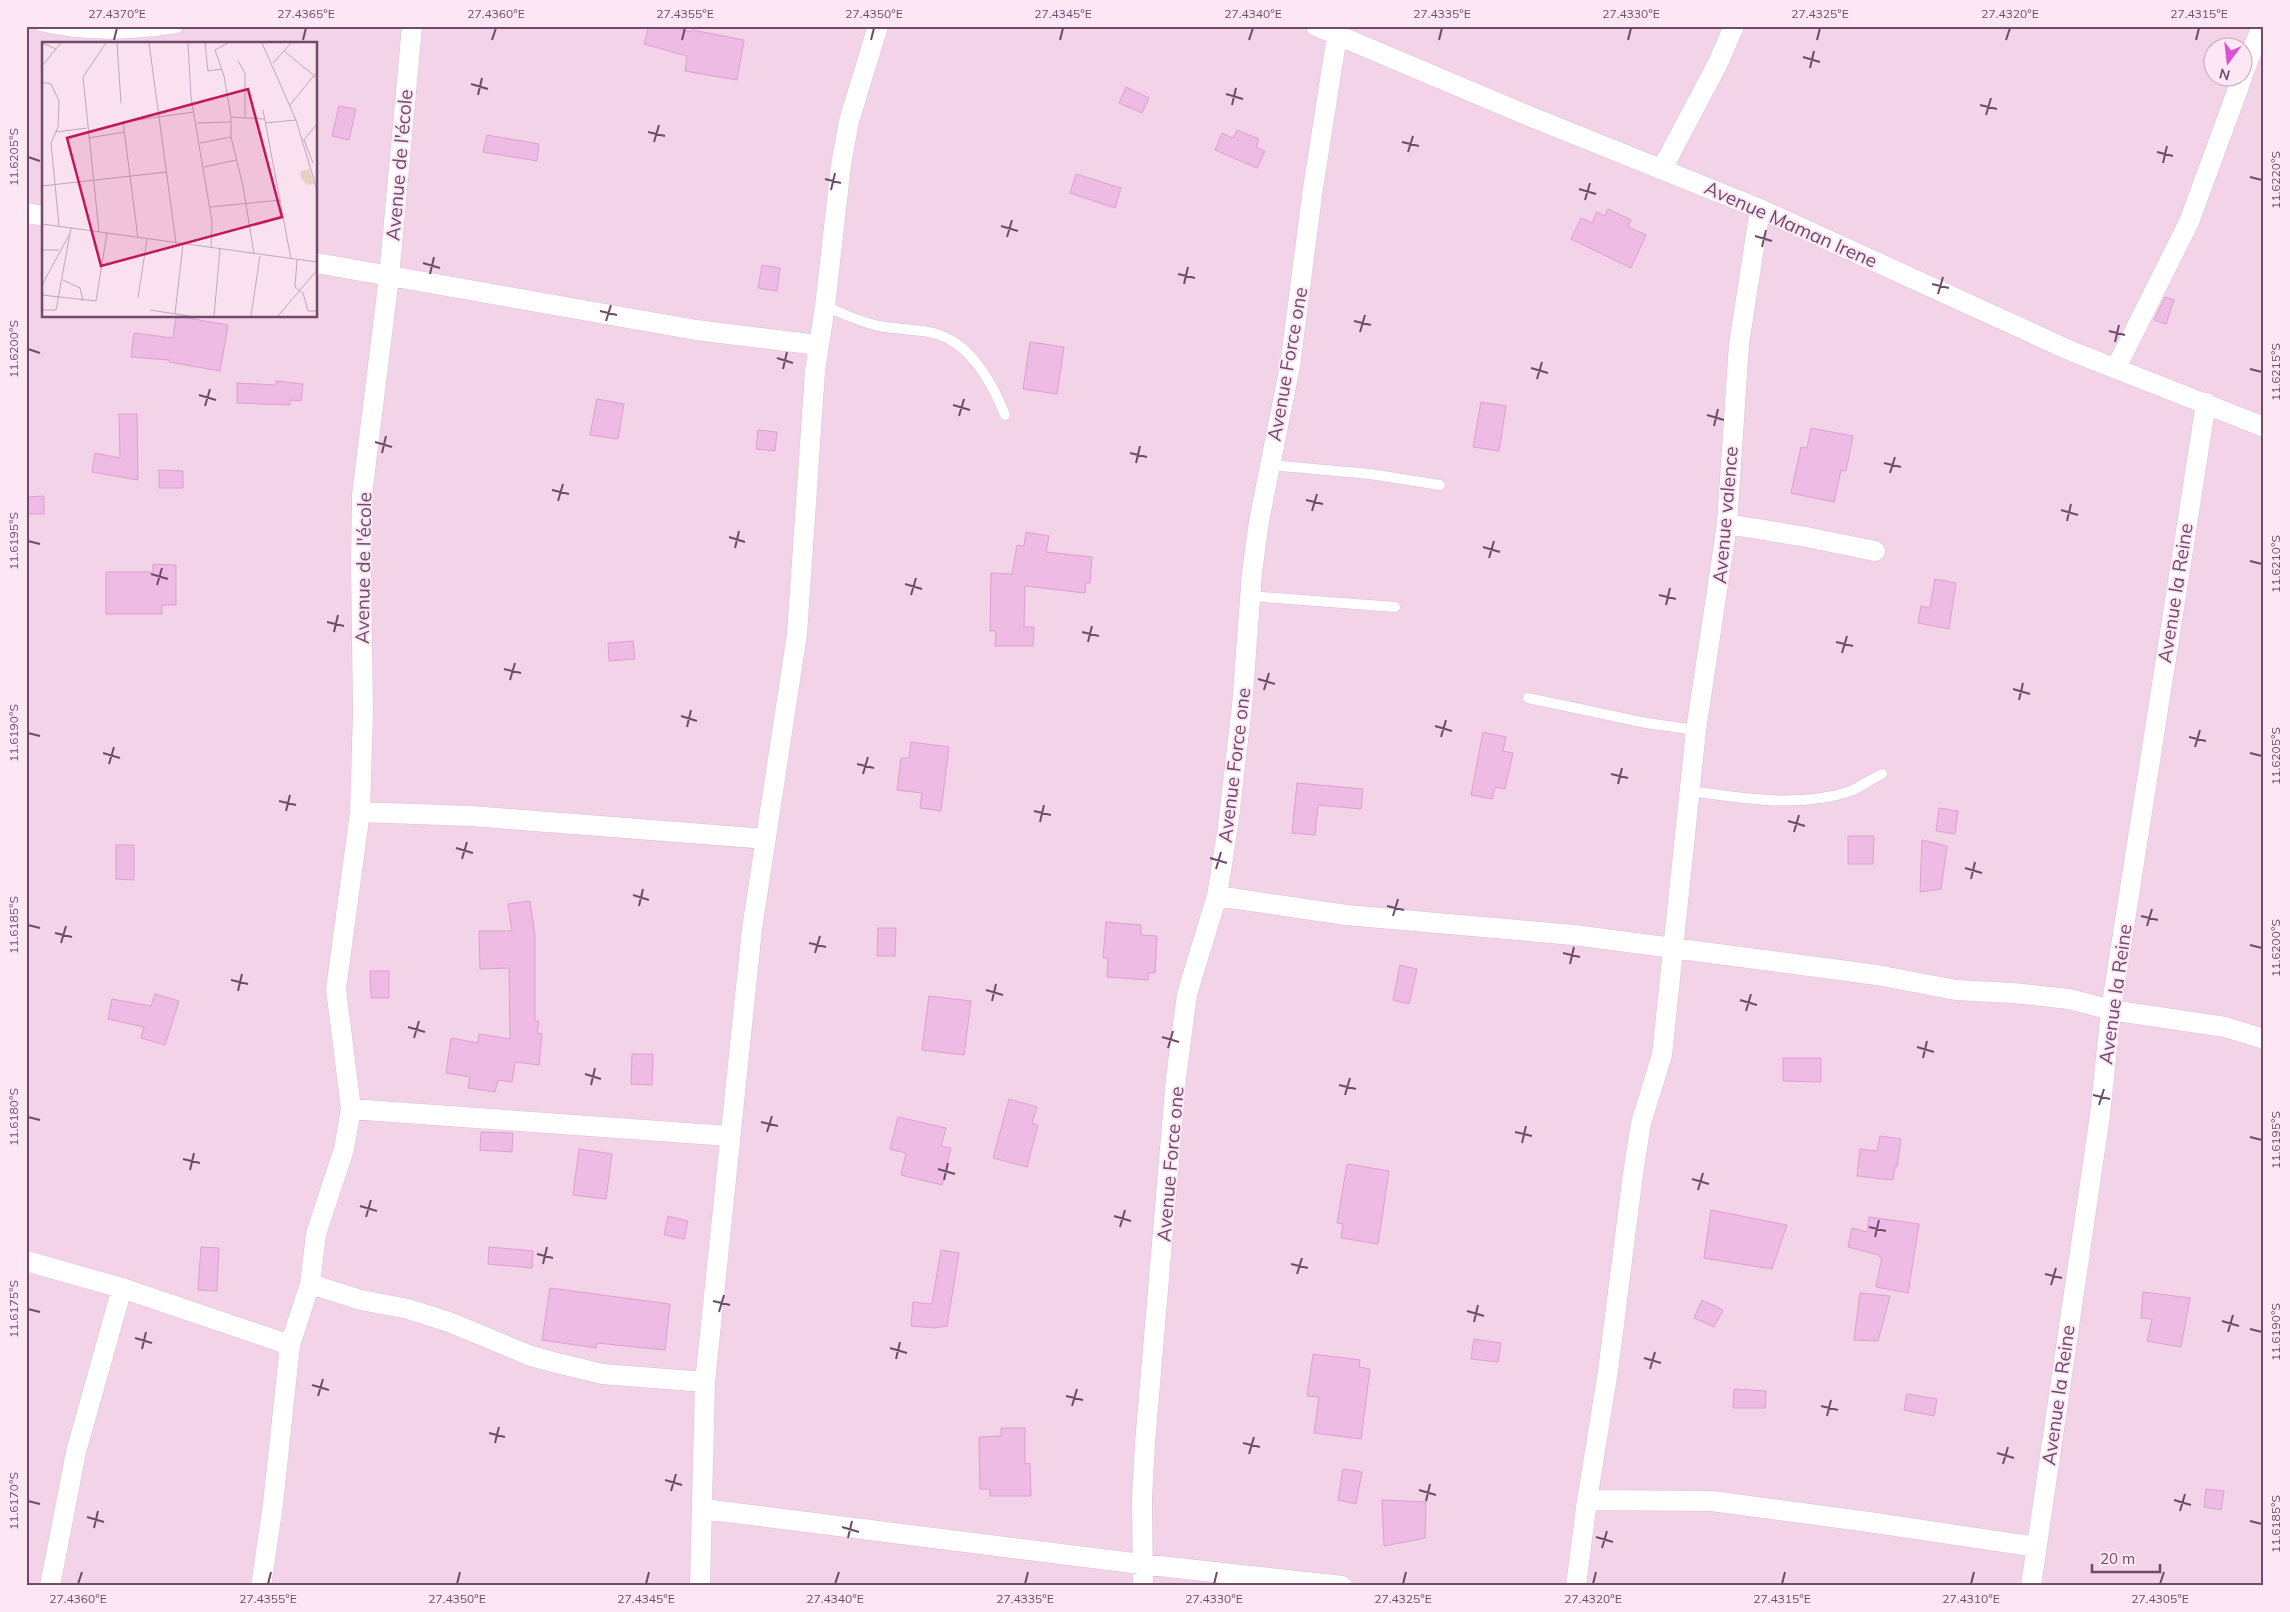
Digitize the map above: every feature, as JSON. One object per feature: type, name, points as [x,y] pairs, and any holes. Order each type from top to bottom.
[{"type":"street","name":"Avenue de l'école","points":[[261,1586],[273,1504],[290,1345],[310,1284],[316,1234],[344,1148],[351,1109],[336,989],[360,812],[363,712],[362,495],[389,277],[412,26]]},
{"type":"street","points":[[700,1586],[705,1382],[729,1136],[752,929],[797,634],[805,491],[818,346],[825,306],[841,165],[851,113],[878,26]]},
{"type":"street","name":"Avenue Maman Irene","points":[[1316,26],[1524,114],[1760,209],[2071,350],[2264,427]]},
{"type":"street","points":[[1662,168],[1718,63],[1734,26]]},
{"type":"street","points":[[2252,52],[2262,26]]},
{"type":"street","name":"Avenue Force one","points":[[1143,1586],[1146,1443],[1176,1078],[1188,994],[1216,896],[1228,826],[1241,715],[1250,596],[1259,521],[1290,366],[1312,195],[1337,35]]},
{"type":"street","points":[[2116,368],[2189,222],[2238,88]]},
{"type":"street","name":"Avenue valence","points":[[1576,1586],[1587,1500],[1606,1389],[1633,1174],[1642,1124],[1662,1054],[1696,730],[1727,524],[1739,344],[1760,209]]},
{"type":"street","points":[[26,213],[42,216]]},
{"type":"street","points":[[318,263],[696,330],[818,346]]},
{"type":"street","name":"Avenue la Reine","points":[[2032,1586],[2036,1547],[2100,1115],[2111,1010],[2206,403]]},
{"type":"street","points":[[1727,524],[1875,550]]},
{"type":"street","points":[[360,812],[471,816],[766,839]]},
{"type":"street","points":[[1216,896],[1346,915],[1565,934],[1672,947],[1877,975],[1956,990],[2013,993],[2069,999],[2111,1010],[2201,1023],[2264,1039]]},
{"type":"street","points":[[351,1109],[729,1136]]},
{"type":"street","points":[[26,1261],[122,1288],[290,1345]]},
{"type":"street","points":[[310,1284],[360,1300],[408,1309],[448,1322],[531,1356],[553,1362],[602,1374],[705,1382]]},
{"type":"street","points":[[50,1586],[76,1452],[122,1288]]},
{"type":"street","points":[[1587,1500],[1712,1502],[1859,1520],[2036,1547]]},
{"type":"street","points":[[703,1509],[1142,1564],[1342,1586]]},
{"type":"lane","points":[[40,26],[88,33],[127,34],[177,28]]},
{"type":"lane","points":[[825,306],[860,321],[880,326],[930,332],[949,338],[964,349],[981,370],[995,390],[1005,414]]},
{"type":"lane","points":[[1269,465],[1370,474],[1440,485]]},
{"type":"lane","points":[[1250,596],[1395,607]]},
{"type":"lane","points":[[1528,698],[1646,723],[1696,730]]},
{"type":"lane","points":[[1690,791],[1761,800],[1806,800],[1849,792],[1882,774]]},
{"type":"shaded area","points":[[26,26],[2264,26],[2264,1586],[26,1586]]},
{"type":"building","points":[[649,26],[670,26],[691,32],[692,30],[744,40],[737,80],[685,71],[687,56],[644,44]]},
{"type":"building","points":[[1126,87],[1149,98],[1142,113],[1119,103]]},
{"type":"building","points":[[339,106],[356,109],[349,140],[332,136]]},
{"type":"building","points":[[1237,130],[1259,139],[1256,147],[1265,151],[1257,168],[1215,150],[1222,133],[1233,138]]},
{"type":"building","points":[[487,135],[539,144],[537,161],[483,152]]},
{"type":"building","points":[[1076,174],[1121,188],[1115,208],[1070,193]]},
{"type":"building","points":[[1608,209],[1631,220],[1628,227],[1646,235],[1631,268],[1571,239],[1581,218],[1592,223],[1597,212],[1605,216]]},
{"type":"building","points":[[762,265],[780,268],[777,291],[758,288]]},
{"type":"building","points":[[2165,297],[2174,300],[2166,324],[2154,320]]},
{"type":"building","points":[[176,318],[188,318],[228,325],[220,371],[169,362],[169,360],[131,357],[134,333],[173,338]]},
{"type":"building","points":[[1030,342],[1064,347],[1057,394],[1023,389]]},
{"type":"building","points":[[276,381],[303,384],[301,401],[290,400],[290,405],[237,403],[237,383],[276,385]]},
{"type":"building","points":[[597,399],[624,404],[618,439],[590,435]]},
{"type":"building","points":[[1481,402],[1506,406],[1499,451],[1473,447]]},
{"type":"building","points":[[119,414],[137,414],[138,480],[92,472],[95,453],[120,458]]},
{"type":"building","points":[[1811,428],[1853,436],[1846,471],[1841,470],[1834,502],[1791,493],[1801,447],[1807,448]]},
{"type":"building","points":[[758,430],[777,432],[775,451],[756,449]]},
{"type":"building","points":[[159,470],[183,471],[183,488],[159,488]]},
{"type":"building","points":[[44,496],[44,514],[26,514],[26,497]]},
{"type":"building","points":[[1026,532],[1049,536],[1046,552],[1092,557],[1090,583],[1086,583],[1085,593],[1025,586],[1024,627],[1034,627],[1033,646],[995,646],[996,631],[990,631],[991,573],[1012,574],[1017,545],[1024,546]]},
{"type":"building","points":[[153,564],[176,565],[176,605],[162,605],[162,614],[106,614],[106,572],[153,572]]},
{"type":"building","points":[[1935,579],[1956,583],[1949,629],[1918,623],[1921,606],[1930,608]]},
{"type":"building","points":[[633,641],[635,659],[609,661],[608,643]]},
{"type":"building","points":[[1483,732],[1506,737],[1503,751],[1513,753],[1505,789],[1495,787],[1492,799],[1471,795]]},
{"type":"building","points":[[911,742],[949,747],[941,811],[920,808],[922,793],[897,790],[901,758],[909,758]]},
{"type":"building","points":[[1297,783],[1363,789],[1361,809],[1318,805],[1315,835],[1292,833]]},
{"type":"building","points":[[1939,808],[1958,811],[1955,834],[1936,831]]},
{"type":"building","points":[[1848,836],[1874,836],[1873,864],[1848,864]]},
{"type":"building","points":[[1922,840],[1947,846],[1941,889],[1920,892]]},
{"type":"building","points":[[116,845],[134,845],[134,880],[116,879]]},
{"type":"building","points":[[530,901],[535,936],[535,1021],[539,1021],[537,1033],[542,1034],[539,1065],[515,1062],[512,1082],[498,1080],[495,1092],[468,1088],[470,1077],[446,1073],[451,1038],[478,1043],[479,1034],[510,1039],[509,968],[480,969],[479,931],[512,931],[508,904]]},
{"type":"building","points":[[1106,922],[1141,925],[1141,935],[1157,936],[1155,973],[1148,973],[1148,980],[1107,977],[1108,958],[1103,958]]},
{"type":"building","points":[[878,928],[896,928],[895,956],[877,956]]},
{"type":"building","points":[[1400,965],[1417,969],[1409,1004],[1393,1000]]},
{"type":"building","points":[[370,971],[389,971],[389,998],[371,998]]},
{"type":"building","points":[[155,994],[179,1001],[165,1045],[141,1038],[144,1027],[108,1019],[112,999],[151,1006]]},
{"type":"building","points":[[929,996],[971,1001],[964,1055],[922,1050]]},
{"type":"building","points":[[632,1054],[653,1054],[652,1085],[631,1084]]},
{"type":"building","points":[[1783,1058],[1821,1058],[1821,1082],[1783,1081]]},
{"type":"building","points":[[1009,1099],[1037,1107],[1032,1123],[1038,1125],[1027,1167],[993,1158]]},
{"type":"building","points":[[898,1117],[946,1128],[941,1146],[951,1148],[942,1185],[901,1175],[906,1153],[890,1149]]},
{"type":"building","points":[[481,1132],[513,1133],[512,1152],[480,1150]]},
{"type":"building","points":[[1880,1136],[1901,1139],[1893,1180],[1857,1176],[1860,1149],[1877,1151]]},
{"type":"building","points":[[579,1149],[612,1154],[606,1199],[573,1195]]},
{"type":"building","points":[[1347,1164],[1389,1171],[1378,1244],[1341,1238],[1343,1224],[1337,1223]]},
{"type":"building","points":[[1711,1210],[1787,1225],[1772,1269],[1704,1258]]},
{"type":"building","points":[[668,1216],[688,1221],[684,1239],[664,1235]]},
{"type":"building","points":[[1869,1217],[1919,1224],[1908,1293],[1876,1287],[1882,1257],[1848,1247],[1852,1228],[1867,1232]]},
{"type":"building","points":[[201,1247],[219,1248],[217,1291],[198,1290]]},
{"type":"building","points":[[489,1247],[533,1251],[532,1268],[488,1264]]},
{"type":"building","points":[[941,1250],[959,1253],[947,1326],[934,1328],[911,1326],[913,1302],[932,1304]]},
{"type":"building","points":[[550,1288],[670,1304],[665,1350],[597,1343],[596,1348],[542,1340]]},
{"type":"building","points":[[2143,1292],[2190,1298],[2181,1347],[2147,1341],[2152,1319],[2141,1318]]},
{"type":"building","points":[[1860,1293],[1890,1296],[1878,1341],[1854,1340]]},
{"type":"building","points":[[1702,1300],[1723,1310],[1714,1327],[1694,1318]]},
{"type":"building","points":[[1474,1339],[1501,1343],[1498,1362],[1471,1359]]},
{"type":"building","points":[[1313,1354],[1360,1360],[1359,1367],[1370,1369],[1361,1439],[1314,1433],[1319,1397],[1307,1396]]},
{"type":"building","points":[[1734,1389],[1766,1391],[1765,1408],[1733,1408]]},
{"type":"building","points":[[1907,1394],[1937,1399],[1934,1416],[1904,1410]]},
{"type":"building","points":[[1001,1428],[1025,1428],[1025,1464],[1030,1463],[1031,1496],[990,1496],[990,1489],[980,1489],[979,1437],[1001,1436]]},
{"type":"building","points":[[1343,1469],[1362,1472],[1356,1504],[1338,1500]]},
{"type":"building","points":[[2206,1489],[2224,1491],[2221,1510],[2204,1507]]},
{"type":"building","points":[[1382,1500],[1426,1502],[1425,1538],[1384,1546]]}]
